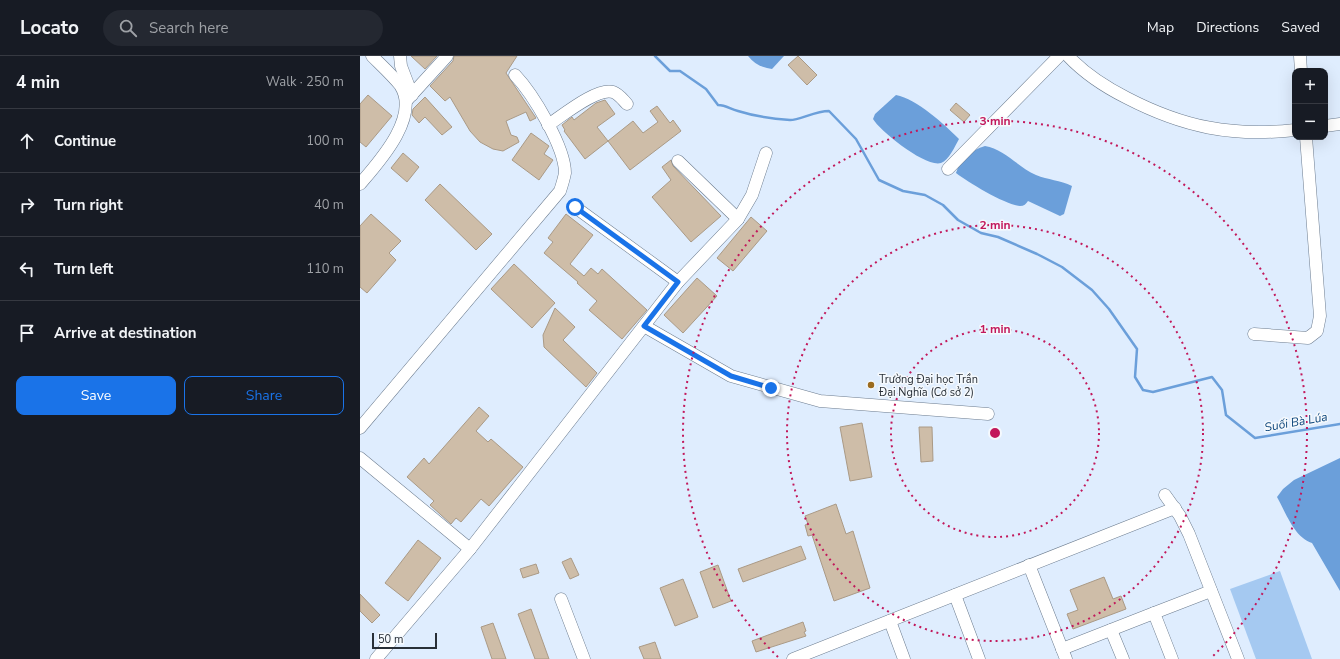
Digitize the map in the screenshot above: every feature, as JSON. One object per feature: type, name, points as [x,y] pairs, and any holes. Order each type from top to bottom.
[{"type":"street","points":[[372,56],[409,98]]},
{"type":"street","points":[[360,184],[389,146],[405,117],[409,98],[400,56]]},
{"type":"street","points":[[409,98],[447,56]]},
{"type":"street","points":[[948,169],[1059,56]]},
{"type":"street","points":[[1068,56],[1079,68],[1109,89],[1154,112],[1182,123],[1244,132],[1292,130]]},
{"type":"street","points":[[1300,56],[1301,68]]},
{"type":"street","points":[[360,428],[560,191],[565,173],[561,153],[548,125],[527,88],[515,75]]},
{"type":"street","points":[[548,125],[580,104],[605,91],[617,93],[627,104]]},
{"type":"street","points":[[1328,126],[1340,124]]},
{"type":"street","points":[[1254,334],[1308,338],[1317,331],[1320,316],[1306,140]]},
{"type":"street","points":[[376,659],[470,549],[678,282],[738,219],[752,195],[766,152]]},
{"type":"street","points":[[678,161],[738,219]]},
{"type":"street","points":[[575,207],[678,282]]},
{"type":"street","points":[[644,326],[731,376],[820,401],[988,414]]},
{"type":"street","points":[[360,458],[470,549]]},
{"type":"street","points":[[1165,495],[1175,508],[1189,534],[1238,659]]},
{"type":"street","points":[[793,659],[1175,508]]},
{"type":"street","points":[[1029,565],[1064,654],[1111,630],[1211,591]]},
{"type":"street","points":[[955,595],[979,659]]},
{"type":"street","points":[[561,599],[584,659]]},
{"type":"street","points":[[1154,613],[1172,659]]},
{"type":"street","points":[[890,621],[904,659]]},
{"type":"street","points":[[1111,630],[1122,659]]},
{"type":"shaded area","points":[[748,56],[784,56],[772,69],[759,65]]},
{"type":"shaded area","points":[[896,95],[913,101],[938,120],[959,139],[947,159],[941,163],[934,163],[925,160],[894,140],[877,125],[873,119],[875,114]]},
{"type":"shaded area","points":[[985,146],[1005,154],[1029,172],[1072,186],[1064,214],[1060,216],[1028,201],[1023,206],[1006,202],[978,188],[956,173],[963,159],[975,150]]},
{"type":"shaded area","points":[[1340,458],[1340,591],[1312,543],[1300,536],[1295,530],[1277,497],[1283,489],[1294,480]]},
{"type":"shaded area","points":[[1280,571],[1312,659],[1256,659],[1230,589]]},
{"type":"building","points":[[411,56],[437,56],[425,69]]},
{"type":"building","points":[[454,56],[517,56],[506,73],[536,118],[530,121],[526,112],[506,121],[511,135],[517,137],[519,142],[503,151],[493,149],[480,142],[470,131],[450,97],[445,101],[430,86],[453,61]]},
{"type":"building","points":[[798,56],[817,75],[807,85],[788,65]]},
{"type":"building","points":[[368,95],[392,116],[366,147],[360,142],[360,104]]},
{"type":"building","points":[[425,97],[452,127],[442,135],[425,117],[419,123],[412,115],[413,109]]},
{"type":"building","points":[[605,100],[615,114],[597,127],[608,141],[585,159],[564,131],[565,130],[562,125],[572,117],[574,120],[596,103]]},
{"type":"building","points":[[956,103],[970,115],[964,122],[950,110]]},
{"type":"building","points":[[657,106],[670,123],[673,120],[681,131],[630,170],[608,141],[633,121],[643,133],[658,122],[650,111]]},
{"type":"building","points":[[531,133],[549,146],[544,154],[553,160],[539,180],[512,160]]},
{"type":"building","points":[[403,153],[419,167],[407,182],[391,168]]},
{"type":"building","points":[[671,160],[673,166],[721,216],[691,242],[652,197],[671,180],[662,167]]},
{"type":"building","points":[[440,184],[492,234],[476,250],[425,200]]},
{"type":"building","points":[[371,214],[401,241],[389,253],[396,260],[367,293],[360,287],[360,226]]},
{"type":"building","points":[[566,214],[593,235],[570,264],[584,276],[591,268],[598,274],[602,269],[647,310],[622,339],[589,310],[597,301],[577,283],[578,282],[544,253],[553,242],[548,238]]},
{"type":"building","points":[[751,217],[767,231],[733,271],[717,258]]},
{"type":"building","points":[[514,264],[555,303],[532,328],[491,289]]},
{"type":"building","points":[[697,278],[717,296],[683,333],[664,315]]},
{"type":"building","points":[[555,308],[575,327],[563,340],[597,373],[586,387],[544,347],[543,335]]},
{"type":"building","points":[[479,407],[489,416],[476,431],[488,442],[491,439],[523,467],[489,506],[481,499],[461,522],[456,518],[451,524],[430,505],[434,501],[407,477],[424,458],[429,464]]},
{"type":"building","points":[[862,423],[872,477],[850,481],[840,427]]},
{"type":"building","points":[[919,427],[932,427],[933,461],[921,462]]},
{"type":"building","points":[[836,504],[846,534],[853,531],[870,588],[834,601],[812,535],[808,536],[805,525],[808,524],[805,516]]},
{"type":"building","points":[[418,540],[441,558],[408,601],[385,583]]},
{"type":"building","points":[[801,546],[806,559],[743,582],[738,569]]},
{"type":"building","points":[[571,558],[579,575],[570,579],[562,562]]},
{"type":"building","points":[[536,564],[539,573],[523,578],[520,569]]},
{"type":"building","points":[[718,565],[731,601],[713,608],[700,572]]},
{"type":"building","points":[[1104,577],[1113,599],[1121,596],[1126,609],[1073,629],[1067,614],[1078,610],[1070,590]]},
{"type":"building","points":[[683,579],[698,617],[675,626],[660,588]]},
{"type":"building","points":[[360,594],[380,615],[372,623],[360,611]]},
{"type":"building","points":[[531,609],[549,659],[535,659],[518,614]]},
{"type":"building","points":[[803,622],[806,636],[756,652],[752,641]]},
{"type":"building","points":[[493,623],[506,659],[492,659],[481,627]]},
{"type":"building","points":[[655,642],[661,659],[644,659],[639,647]]},
{"type":"waterway","name":"Suối Bà Lúa","points":[[655,56],[670,71],[680,71],[706,89],[718,105],[757,116],[790,120],[798,119],[818,112],[829,111],[856,139],[879,180],[903,191],[925,195],[943,205],[958,220],[981,233],[998,237],[1062,267],[1092,290],[1109,309],[1137,349],[1135,377],[1143,390],[1153,392],[1212,377],[1222,390],[1226,415],[1255,438],[1340,424]]},
{"type":"place","name":"Trường Đại học Trần Đại Nghĩa (Cơ sở 2)","points":[[871,385]]},
{"type":"route","points":[[575,207],[678,282],[644,326],[731,376],[771,388]]}]
